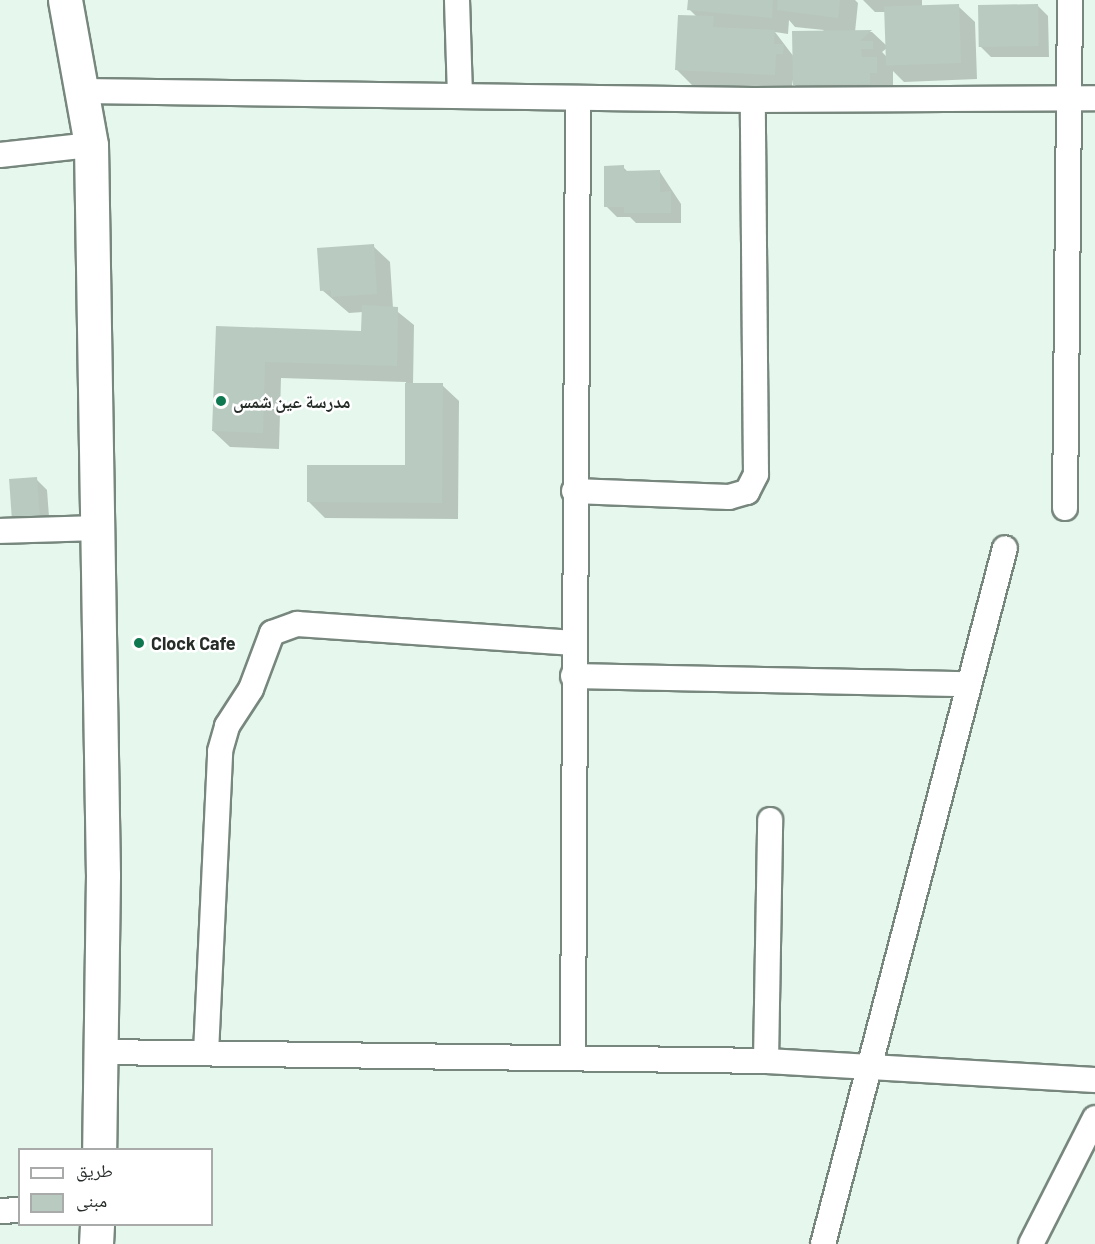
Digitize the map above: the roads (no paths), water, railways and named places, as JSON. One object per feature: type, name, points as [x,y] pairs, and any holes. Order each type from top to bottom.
[{"type":"street","points":[[65,0],[83,91],[90,145],[95,528],[103,875],[99,1148]]},
{"type":"street","points":[[457,0],[460,94]]},
{"type":"street","points":[[1065,508],[1070,0]]},
{"type":"street","points":[[83,91],[460,94],[753,100],[1095,98]]},
{"type":"street","points":[[573,1056],[573,676],[578,98]]},
{"type":"street","points":[[574,491],[729,497],[747,492],[756,474],[753,100]]},
{"type":"street","points":[[0,155],[90,145]]},
{"type":"street","points":[[0,531],[95,528]]},
{"type":"street","points":[[824,1244],[867,1065],[1005,548]]},
{"type":"street","points":[[206,1053],[220,751],[227,726],[251,689],[272,633],[297,624],[574,643]]},
{"type":"street","points":[[573,676],[967,684]]},
{"type":"street","points":[[766,1061],[770,820]]},
{"type":"street","points":[[100,1052],[573,1056],[766,1061],[867,1065],[1095,1080]]},
{"type":"street","points":[[1031,1244],[1095,1118]]},
{"type":"street","points":[[0,1211],[18,1210]]},
{"type":"street","points":[[96,1244],[97,1226]]},
{"type":"place","name":"مدرسة عين شمس","points":[[221,401]]},
{"type":"place","name":"Clock Cafe","points":[[139,643]]}]
